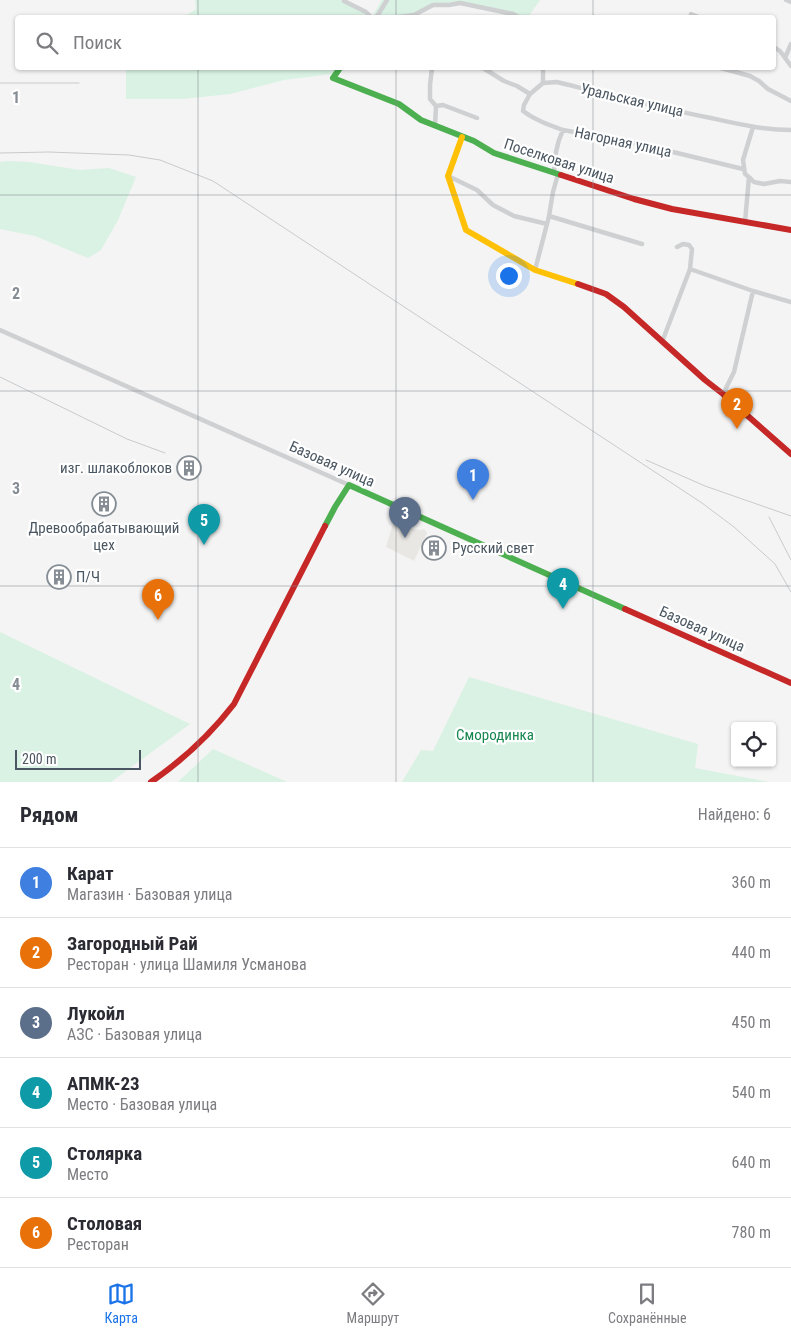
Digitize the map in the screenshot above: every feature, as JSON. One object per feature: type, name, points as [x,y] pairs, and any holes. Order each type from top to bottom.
[{"type":"street","points":[[376,15],[387,0]]},
{"type":"street","points":[[786,0],[791,2]]},
{"type":"street","points":[[344,1],[370,15]]},
{"type":"street","points":[[414,15],[433,5],[460,3],[515,15]]},
{"type":"street","points":[[785,58],[791,44]]},
{"type":"street","points":[[776,48],[791,66]]},
{"type":"street","name":"Поселковая улица","points":[[339,70],[333,78],[399,104],[421,120],[462,138],[474,141],[494,153],[634,199],[672,209],[791,230]]},
{"type":"street","points":[[432,70],[430,99],[436,106],[435,126]]},
{"type":"street","points":[[486,70],[530,94],[543,83],[543,70]]},
{"type":"street","points":[[728,70],[750,76],[768,89],[791,101]]},
{"type":"street","name":"Уральская улица","points":[[543,83],[557,82],[670,110],[753,127],[791,130]]},
{"type":"street","name":"Нагорная улица","points":[[530,94],[523,111],[531,117],[563,130],[640,144],[743,169]]},
{"type":"street","points":[[436,106],[443,105],[477,118]]},
{"type":"street","points":[[753,127],[743,160],[745,174],[754,182],[764,184],[772,181],[791,182]]},
{"type":"street","points":[[535,270],[549,216],[556,174],[556,151],[563,130]]},
{"type":"street","points":[[462,138],[448,176],[466,230],[535,270],[606,294],[624,307],[791,454]]},
{"type":"street","points":[[448,176],[477,190],[493,205],[514,216],[547,224]]},
{"type":"street","points":[[745,222],[749,177]]},
{"type":"street","points":[[549,216],[642,244]]},
{"type":"street","points":[[662,342],[690,269],[692,249],[689,245],[683,244],[677,247]]},
{"type":"street","points":[[690,269],[791,302]]},
{"type":"street","points":[[723,394],[734,372],[753,291]]},
{"type":"street","name":"Базовая улица","points":[[0,330],[791,683]]},
{"type":"street","points":[[151,782],[170,770],[194,750],[224,718],[234,704],[335,507],[349,485]]},
{"type":"shaded area","points":[[395,517],[402,518],[404,523],[413,529],[424,529],[427,533],[414,561],[386,547]]},
{"type":"green space","points":[[195,0],[341,0],[366,15],[187,15],[196,9]]},
{"type":"green space","points":[[382,0],[540,0],[529,15],[519,15],[460,2],[433,4],[413,14],[373,15]]},
{"type":"green space","points":[[126,70],[336,70],[332,74],[284,80],[230,94],[183,99],[126,99]]},
{"type":"green space","points":[[0,162],[29,162],[80,170],[109,168],[136,177],[118,220],[101,250],[88,258],[35,236],[0,229]]},
{"type":"green space","points":[[0,632],[190,724],[111,782],[0,782]]},
{"type":"green space","name":"Смородинка","points":[[469,677],[698,744],[695,768],[769,782],[402,782],[421,750],[433,751]]},
{"type":"green space","points":[[213,749],[287,782],[178,782]]},
{"type":"railway","points":[[0,83],[79,83]]},
{"type":"railway","points":[[0,153],[49,152],[129,155],[160,160],[213,181],[702,503],[734,527],[775,564],[791,592]]},
{"type":"railway","points":[[0,377],[127,439],[165,453]]},
{"type":"railway","points":[[646,460],[705,486],[791,516]]},
{"type":"railway","points":[[769,517],[791,560]]},
{"type":"traffic: fast","points":[[339,70],[333,78],[399,104],[421,120],[474,141],[494,153],[561,175]]},
{"type":"traffic: fast","points":[[325,526],[349,485],[625,609]]},
{"type":"traffic: slow","points":[[462,137],[448,176],[466,230],[535,270],[578,284]]},
{"type":"traffic: jam","points":[[561,175],[634,199],[672,209],[791,230]]},
{"type":"traffic: jam","points":[[578,284],[606,294],[624,307],[791,454]]},
{"type":"traffic: jam","points":[[151,782],[196,746],[234,704],[325,526]]},
{"type":"traffic: jam","points":[[625,609],[791,683]]},
{"type":"place","name":"Загородный Рай","points":[[737,429]]},
{"type":"place","name":"изг. шлакоблоков","points":[[189,468]]},
{"type":"place","name":"Карат","points":[[473,500]]},
{"type":"place","name":"Древообрабатывающий цех","points":[[104,504]]},
{"type":"place","name":"Лукойл","points":[[405,538]]},
{"type":"place","name":"Столярка","points":[[204,545]]},
{"type":"place","name":"Русский свет","points":[[434,548]]},
{"type":"place","name":"П/Ч","points":[[59,577]]},
{"type":"place","name":"АПМК-23","points":[[563,609]]},
{"type":"place","name":"Столовая","points":[[158,620]]}]
